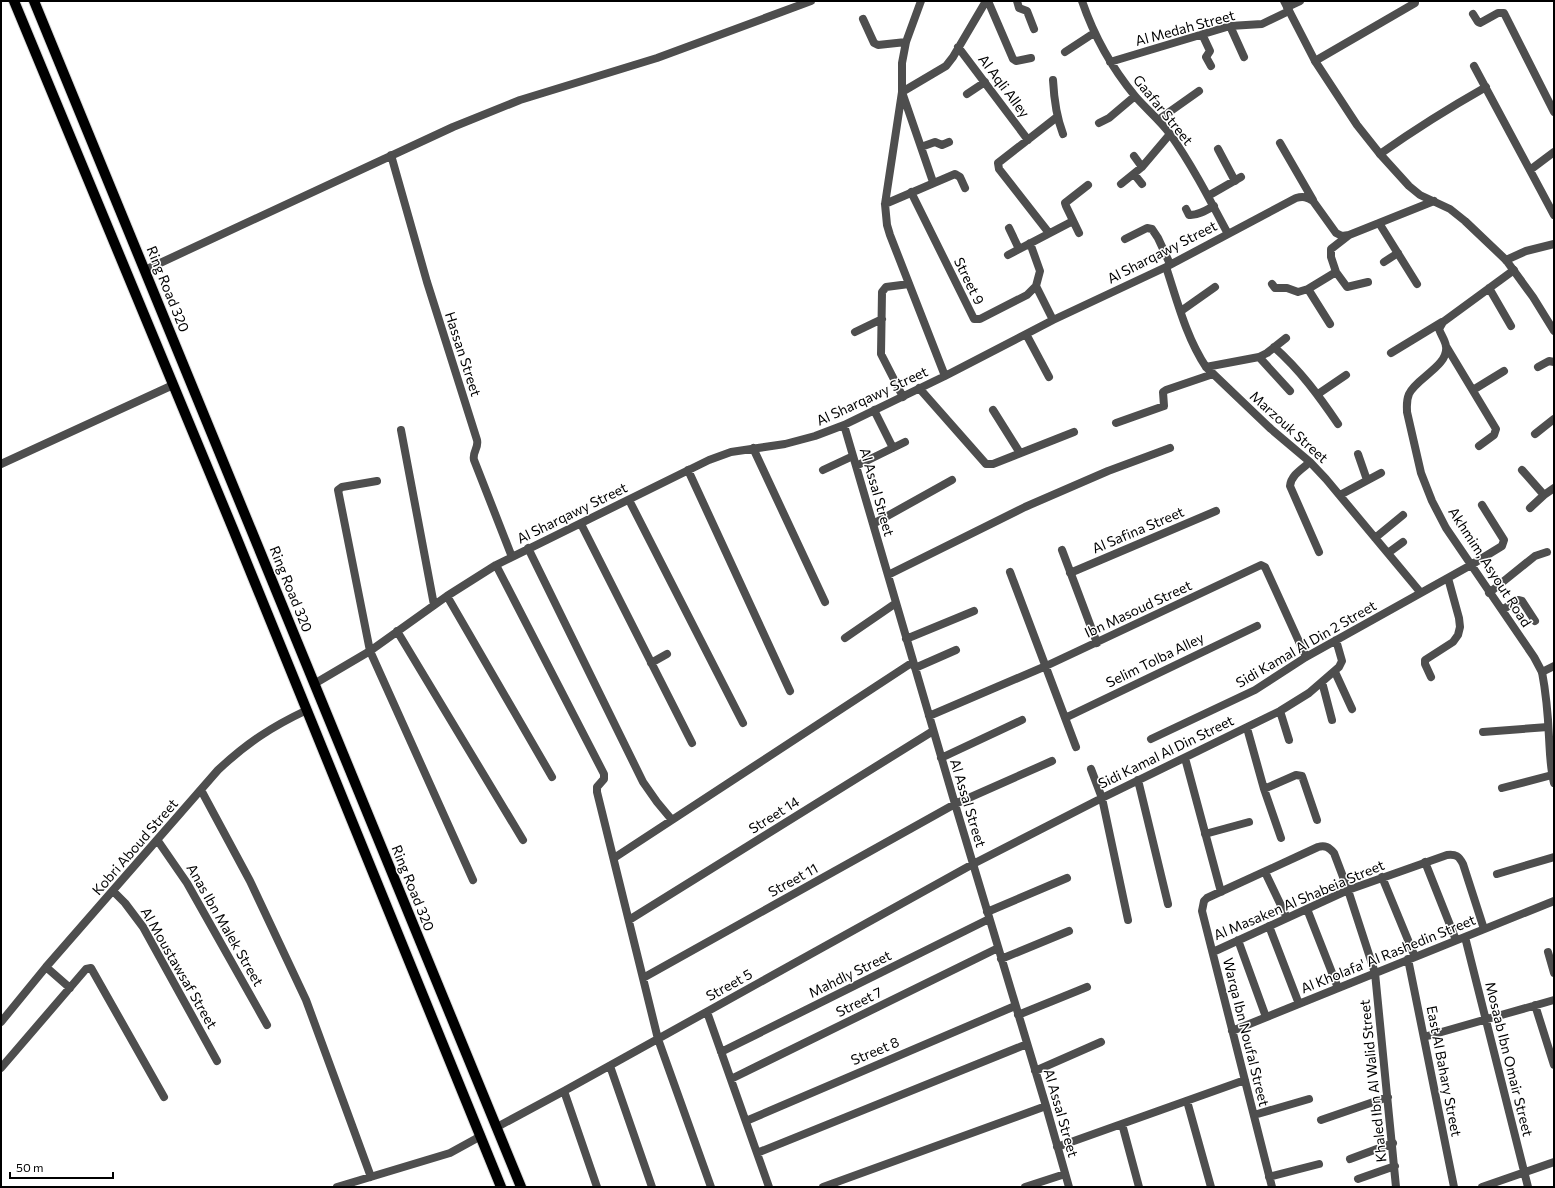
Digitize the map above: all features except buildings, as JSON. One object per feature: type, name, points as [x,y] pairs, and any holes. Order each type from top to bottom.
[{"type":"main road","points":[[14,1],[233,529],[501,1187]]},
{"type":"main road","name":"Ring Road 320","points":[[34,1],[521,1187]]},
{"type":"main road","points":[[233,529],[249,523]]},
{"type":"street","points":[[145,270],[452,127],[520,100],[657,58],[811,1]]},
{"type":"street","points":[[922,1],[906,42],[902,63],[902,92],[884,204],[890,235],[945,376]]},
{"type":"street","points":[[902,92],[946,66],[953,57],[980,4],[987,1],[1013,59],[1016,61],[1031,58]]},
{"type":"street","points":[[1017,1],[1019,8],[1027,11],[1034,29]]},
{"type":"street","name":"Gaafar Street","points":[[1082,1],[1094,33],[1110,62],[1135,96],[1170,134],[1214,206],[1228,234]]},
{"type":"street","name":"Al Medah Street","points":[[1110,62],[1230,26],[1262,24],[1286,6],[1300,1]]},
{"type":"street","points":[[1315,61],[1414,3],[1415,1]]},
{"type":"street","points":[[1286,6],[1315,61],[1357,125],[1380,154],[1409,186],[1420,195],[1450,209],[1465,220],[1506,260],[1533,297],[1554,331]]},
{"type":"street","points":[[1473,14],[1480,23],[1498,13],[1504,13],[1554,112]]},
{"type":"street","points":[[863,19],[874,43],[878,45],[906,42]]},
{"type":"street","points":[[1230,26],[1244,57]]},
{"type":"street","points":[[1065,52],[1094,33]]},
{"type":"street","points":[[1202,34],[1210,50],[1206,57],[1211,66]]},
{"type":"street","name":"Al Aqli Alley","points":[[958,47],[1028,140]]},
{"type":"street","points":[[1474,66],[1554,215]]},
{"type":"street","points":[[1053,80],[1057,117],[1063,134]]},
{"type":"street","points":[[967,94],[985,82]]},
{"type":"street","points":[[1380,154],[1420,126],[1486,87]]},
{"type":"street","points":[[1158,120],[1200,91]]},
{"type":"street","points":[[902,92],[933,182]]},
{"type":"street","points":[[1099,123],[1109,118],[1135,96]]},
{"type":"street","points":[[1049,233],[997,166],[1000,161],[1057,117]]},
{"type":"street","points":[[1122,184],[1142,167],[1170,134]]},
{"type":"street","points":[[921,147],[935,142],[942,145],[949,142]]},
{"type":"street","points":[[1280,143],[1313,201],[1336,233],[1342,236],[1349,235],[1434,201]]},
{"type":"street","points":[[1208,196],[1238,179],[1218,148]]},
{"type":"street","points":[[1530,170],[1554,152]]},
{"type":"street","name":"Hassan Street","points":[[391,155],[427,282],[477,440],[474,460],[512,557]]},
{"type":"street","points":[[1134,156],[1142,167]]},
{"type":"street","points":[[884,204],[955,174],[960,177],[966,188]]},
{"type":"street","points":[[1134,174],[1142,184]]},
{"type":"street","points":[[1079,233],[1065,202],[1088,185]]},
{"type":"street","name":"Street 9","points":[[911,192],[974,319],[980,319],[1027,295],[1036,286]]},
{"type":"street","name":"Al Sharqawy Street","points":[[314,684],[370,651],[447,596],[496,565],[688,470],[731,452],[785,444],[808,438],[844,425],[945,376],[1053,320],[1168,266],[1296,198],[1302,196],[1313,201]]},
{"type":"street","points":[[1186,209],[1191,216],[1214,206]]},
{"type":"street","points":[[1008,255],[1073,221]]},
{"type":"street","points":[[1379,223],[1417,284]]},
{"type":"street","points":[[1009,228],[1019,249]]},
{"type":"street","name":"Marzouk Street","points":[[1125,238],[1147,228],[1152,229],[1158,238],[1168,266],[1181,311],[1198,354],[1206,367],[1271,430],[1310,462],[1340,495],[1420,593]]},
{"type":"street","points":[[1349,235],[1331,249],[1331,257],[1336,272],[1347,287],[1368,282]]},
{"type":"street","points":[[1030,243],[1040,271],[1036,286],[1053,320]]},
{"type":"street","points":[[1506,260],[1526,251],[1554,244]]},
{"type":"street","points":[[1384,262],[1398,253]]},
{"type":"street","points":[[1391,353],[1443,322],[1514,270]]},
{"type":"street","points":[[1272,284],[1276,288],[1287,288],[1298,292],[1336,272]]},
{"type":"street","points":[[903,397],[881,354],[883,289],[886,287],[909,284]]},
{"type":"street","points":[[1181,311],[1215,287]]},
{"type":"street","points":[[1308,288],[1330,324]]},
{"type":"street","points":[[1489,288],[1511,326]]},
{"type":"street","points":[[855,332],[882,319]]},
{"type":"street","points":[[1443,322],[1439,329],[1446,346],[1496,429],[1494,435],[1479,446]]},
{"type":"street","points":[[1026,334],[1049,377]]},
{"type":"street","points":[[1206,367],[1259,357],[1286,338]]},
{"type":"street","name":"Akhmim, Asyout Road","points":[[1446,346],[1445,356],[1442,361],[1410,392],[1406,402],[1421,472],[1432,501],[1446,528],[1534,657],[1542,672],[1545,688],[1548,727],[1552,739],[1549,761],[1553,779]]},
{"type":"street","points":[[1274,347],[1290,361],[1318,394],[1338,424]]},
{"type":"street","points":[[1259,357],[1290,391]]},
{"type":"street","points":[[1538,367],[1549,361],[1554,362]]},
{"type":"street","points":[[1473,390],[1504,371]]},
{"type":"street","points":[[1116,423],[1164,406],[1163,392],[1166,390],[1213,374]]},
{"type":"street","points":[[1318,394],[1346,375]]},
{"type":"street","points":[[1,464],[173,385]]},
{"type":"street","points":[[919,388],[986,464],[994,464],[1074,432]]},
{"type":"street","points":[[874,410],[893,448]]},
{"type":"street","points":[[993,410],[1020,453]]},
{"type":"street","points":[[1535,434],[1554,419]]},
{"type":"street","name":"Al Assal Street","points":[[844,425],[933,731],[1036,1071],[1069,1187]]},
{"type":"street","points":[[401,430],[434,605]]},
{"type":"street","points":[[856,466],[905,442]]},
{"type":"street","points":[[753,448],[825,602]]},
{"type":"street","points":[[888,575],[983,526],[1031,504],[1108,471],[1170,448]]},
{"type":"street","points":[[1358,454],[1367,480]]},
{"type":"street","points":[[823,470],[854,456]]},
{"type":"street","points":[[1310,462],[1293,476],[1290,481],[1290,486],[1319,552]]},
{"type":"street","points":[[688,470],[790,691]]},
{"type":"street","points":[[1522,470],[1544,494]]},
{"type":"street","points":[[1340,495],[1381,473]]},
{"type":"street","points":[[873,524],[952,480]]},
{"type":"street","points":[[377,481],[342,487],[338,490],[370,651],[473,880]]},
{"type":"street","points":[[1530,508],[1544,494],[1554,488]]},
{"type":"street","points":[[629,500],[743,723]]},
{"type":"street","name":"Sidi Kamal Al Din 2 Street","points":[[1151,739],[1254,690],[1306,657],[1471,565],[1504,544],[1504,540],[1482,505]]},
{"type":"street","name":"Al Safina Street","points":[[1070,573],[1216,512]]},
{"type":"street","points":[[1375,538],[1404,515]]},
{"type":"street","points":[[581,524],[692,743]]},
{"type":"street","points":[[1388,553],[1403,542]]},
{"type":"street","points":[[528,548],[643,782],[656,802],[672,820]]},
{"type":"street","points":[[1062,550],[1097,643]]},
{"type":"street","points":[[1489,593],[1535,556],[1547,552]]},
{"type":"street","name":"Ibn Masoud Street","points":[[929,716],[1097,643],[1260,564],[1265,567],[1306,657]]},
{"type":"street","points":[[496,565],[604,774],[604,779],[597,787],[596,792],[614,858],[658,1039],[711,1187]]},
{"type":"street","points":[[1010,572],[1076,747]]},
{"type":"street","points":[[1431,677],[1425,664],[1425,660],[1453,642],[1458,635],[1460,627],[1448,578]]},
{"type":"street","points":[[447,596],[552,776]]},
{"type":"street","points":[[1502,610],[1518,600],[1522,602],[1535,621]]},
{"type":"street","points":[[845,638],[896,603]]},
{"type":"street","points":[[906,639],[974,611]]},
{"type":"street","name":"Selim Tolba Alley","points":[[1065,718],[1257,626]]},
{"type":"street","points":[[397,631],[523,840]]},
{"type":"street","name":"Sidi Kamal Al Din Street","points":[[973,864],[1138,780],[1280,711],[1295,702],[1339,667],[1342,661],[1336,640]]},
{"type":"street","points":[[614,858],[914,665],[956,650]]},
{"type":"street","points":[[651,662],[667,654]]},
{"type":"street","points":[[1542,672],[1554,666]]},
{"type":"street","points":[[1334,672],[1352,709]]},
{"type":"street","points":[[1322,682],[1332,720]]},
{"type":"street","name":"Kobri Aboud Street","points":[[1,1022],[46,967],[228,761],[259,736],[282,722],[307,710]]},
{"type":"street","points":[[1280,711],[1289,740]]},
{"type":"street","points":[[941,758],[1022,720]]},
{"type":"street","points":[[1483,732],[1548,727]]},
{"type":"street","points":[[1246,728],[1264,790],[1281,838]]},
{"type":"street","name":"Street 14","points":[[629,920],[933,731]]},
{"type":"street","points":[[1184,758],[1221,892]]},
{"type":"street","name":"Street 11","points":[[643,978],[955,804],[1052,761]]},
{"type":"street","points":[[1090,769],[1102,798],[1128,920]]},
{"type":"street","points":[[1264,790],[1296,775],[1302,776],[1317,820]]},
{"type":"street","points":[[1502,788],[1553,779]]},
{"type":"street","points":[[1138,780],[1168,904]]},
{"type":"street","points":[[201,790],[250,881],[306,1000],[371,1177]]},
{"type":"street","points":[[1205,834],[1249,822]]},
{"type":"street","name":"Anas Ibn Malek Street","points":[[158,841],[188,883],[267,1025]]},
{"type":"street","name":"Warqa Ibn Noufal Street","points":[[1272,1187],[1202,906],[1207,898],[1318,847],[1324,846],[1330,848],[1334,853],[1348,890]]},
{"type":"street","name":"Al Masaken Al Shabeia Street","points":[[1213,952],[1348,890],[1425,862],[1454,854],[1460,858],[1464,864],[1484,929]]},
{"type":"street","points":[[1497,874],[1554,857]]},
{"type":"street","points":[[1425,862],[1456,940]]},
{"type":"street","name":"Street 5","points":[[497,1127],[610,1066],[973,864]]},
{"type":"street","points":[[1265,872],[1287,918]]},
{"type":"street","name":"East Al Bahary Street","points":[[1382,877],[1412,958],[1424,1037],[1454,1187]]},
{"type":"street","name":"Mahdly Street","points":[[721,1052],[988,916],[1067,878]]},
{"type":"street","name":"Khaled Ibn Al Walid Street","points":[[1348,890],[1376,973],[1396,1187]]},
{"type":"street","name":"Al Moustawsaf Street","points":[[114,891],[130,909],[142,927],[216,1061]]},
{"type":"street","name":"Al Kholafa' Al Rashedin Street","points":[[1232,1031],[1554,901]]},
{"type":"street","points":[[1307,909],[1338,988]]},
{"type":"street","points":[[1269,926],[1299,1004]]},
{"type":"street","points":[[1001,959],[1068,931]]},
{"type":"street","name":"Mosaab Ibn Omair Street","points":[[1465,937],[1528,1187]]},
{"type":"street","points":[[1238,940],[1266,1017]]},
{"type":"street","name":"Street 7","points":[[731,1079],[998,948]]},
{"type":"street","points":[[1548,952],[1554,973]]},
{"type":"street","points":[[46,967],[70,988]]},
{"type":"street","points":[[2,1066],[88,968],[93,970],[164,1096]]},
{"type":"street","points":[[1018,1015],[1088,987]]},
{"type":"street","points":[[1424,1037],[1554,1000]]},
{"type":"street","name":"Street 8","points":[[746,1120],[1016,1006]]},
{"type":"street","points":[[1535,1006],[1554,1065]]},
{"type":"street","points":[[707,1012],[769,1187]]},
{"type":"street","points":[[1036,1071],[1101,1042]]},
{"type":"street","points":[[757,1154],[1027,1044]]},
{"type":"street","points":[[610,1066],[652,1187]]},
{"type":"street","points":[[1057,1147],[1245,1080]]},
{"type":"street","points":[[564,1091],[597,1187]]},
{"type":"street","points":[[1321,1120],[1388,1097]]},
{"type":"street","points":[[1254,1115],[1309,1099]]},
{"type":"street","points":[[1187,1101],[1211,1187]]},
{"type":"street","points":[[823,1187],[1046,1106]]},
{"type":"street","points":[[1122,1124],[1139,1187]]},
{"type":"street","points":[[337,1187],[450,1153],[481,1136]]},
{"type":"street","points":[[1350,1159],[1393,1143]]},
{"type":"street","points":[[1482,1187],[1554,1162]]},
{"type":"street","points":[[1269,1177],[1319,1164]]},
{"type":"street","points":[[1358,1179],[1395,1166]]},
{"type":"street","points":[[1025,1187],[1065,1174]]}]
